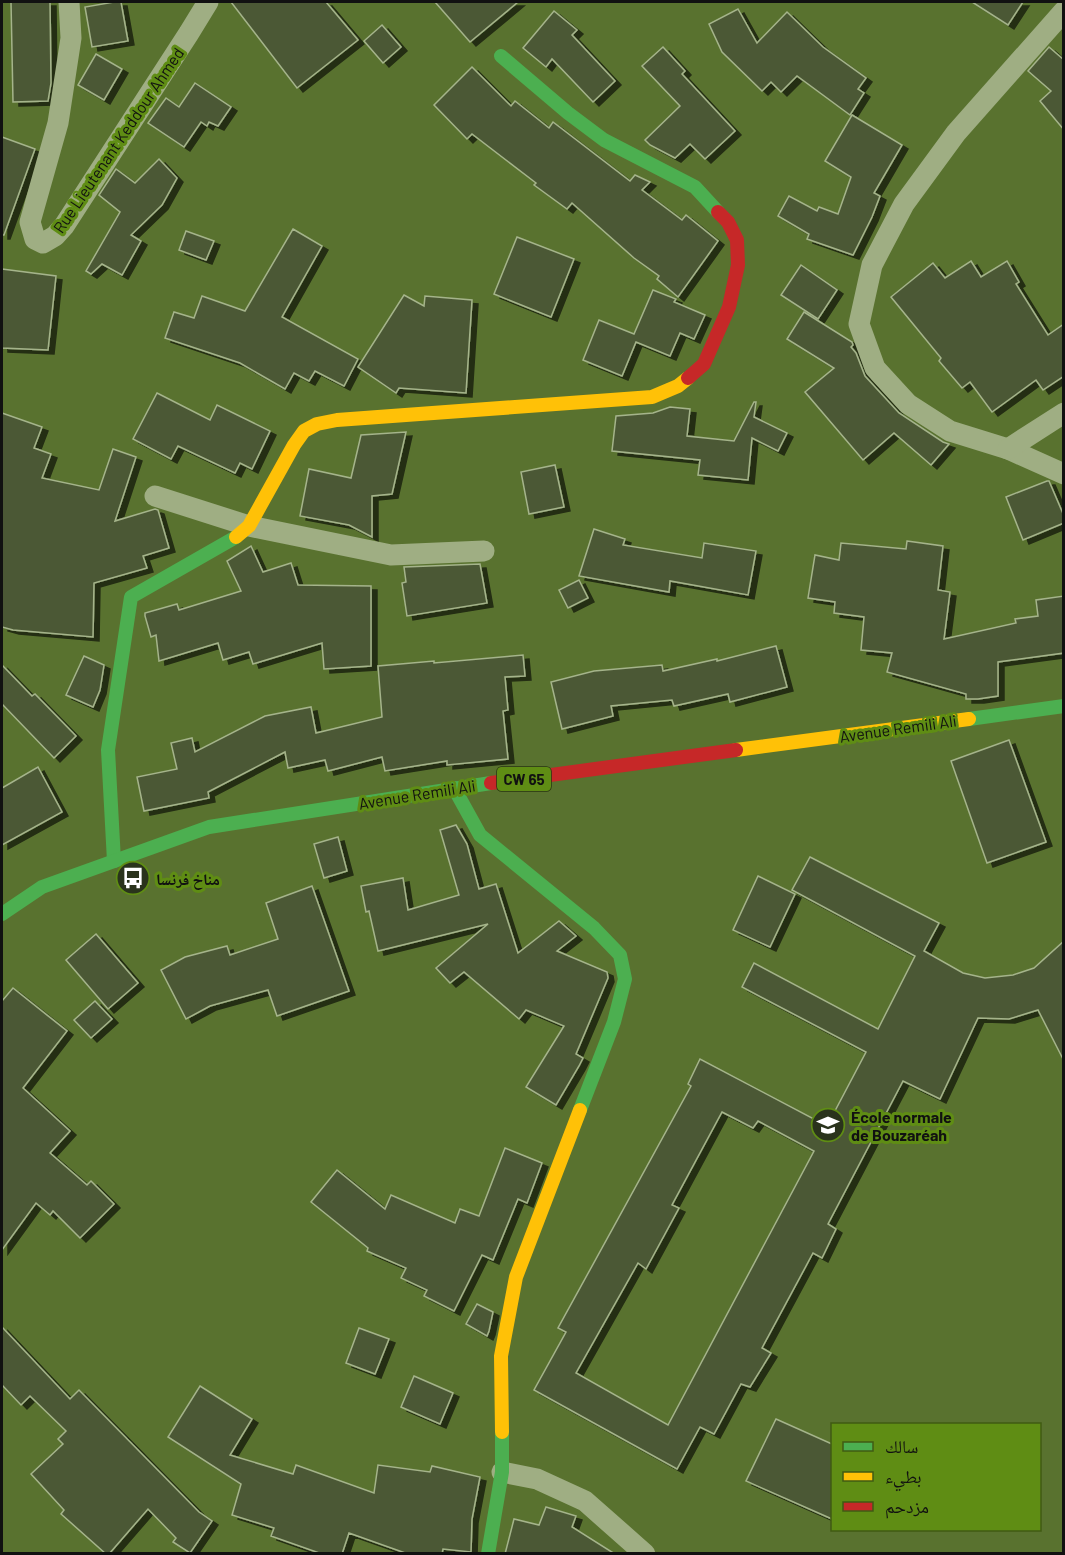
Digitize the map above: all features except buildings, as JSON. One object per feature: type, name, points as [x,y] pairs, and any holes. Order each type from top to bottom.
[{"type":"street","name":"Rue Lieutenant Keddour Ahmed","points":[[69,2],[71,38],[58,123],[30,222],[34,239],[43,243],[55,236],[64,226],[207,2]]},
{"type":"street","points":[[189,33],[225,2]]},
{"type":"street","points":[[1064,11],[956,133],[903,204],[872,265],[859,324],[874,368],[908,404],[950,431],[1008,449],[1064,474]]},
{"type":"street","points":[[114,861],[108,750],[131,597],[235,538],[249,526],[304,431],[317,424],[349,419],[652,398],[678,386],[704,364],[729,307],[738,264],[737,240],[728,222],[695,187],[604,140],[568,113],[501,56]]},
{"type":"street","points":[[1008,449],[1064,413]]},
{"type":"street","points":[[155,496],[249,526],[391,555],[484,551]]},
{"type":"street","name":"Avenue Remili Ali","points":[[2,914],[42,887],[209,827],[454,788],[1064,706]]},
{"type":"street","points":[[454,788],[480,835],[594,928],[620,955],[625,979],[614,1022],[516,1277],[501,1356],[502,1472],[488,1554]]},
{"type":"street","points":[[502,1472],[537,1479],[585,1502],[645,1554]]},
{"type":"traffic: fast","points":[[501,56],[568,113],[604,140],[695,187],[718,212]]},
{"type":"traffic: fast","points":[[114,861],[108,750],[131,597],[236,537]]},
{"type":"traffic: fast","points":[[969,719],[1064,706]]},
{"type":"traffic: fast","points":[[2,914],[42,887],[209,827],[491,783]]},
{"type":"traffic: fast","points":[[454,788],[480,835],[594,928],[620,955],[625,979],[614,1022],[580,1110]]},
{"type":"traffic: fast","points":[[488,1554],[502,1472],[502,1432]]},
{"type":"traffic: slow","points":[[236,537],[249,526],[304,431],[317,424],[337,420],[652,397],[678,386],[688,378]]},
{"type":"traffic: slow","points":[[736,750],[969,719]]},
{"type":"traffic: slow","points":[[502,1432],[501,1356],[516,1277],[580,1110]]},
{"type":"traffic: jam","points":[[688,378],[704,364],[729,307],[738,265],[737,240],[728,222],[718,212]]},
{"type":"traffic: jam","points":[[491,783],[736,750]]},
{"type":"place","name":"مناخ فرنسا","points":[[133,878]]},
{"type":"place","name":"École normale de Bouzaréah","points":[[828,1125]]}]
